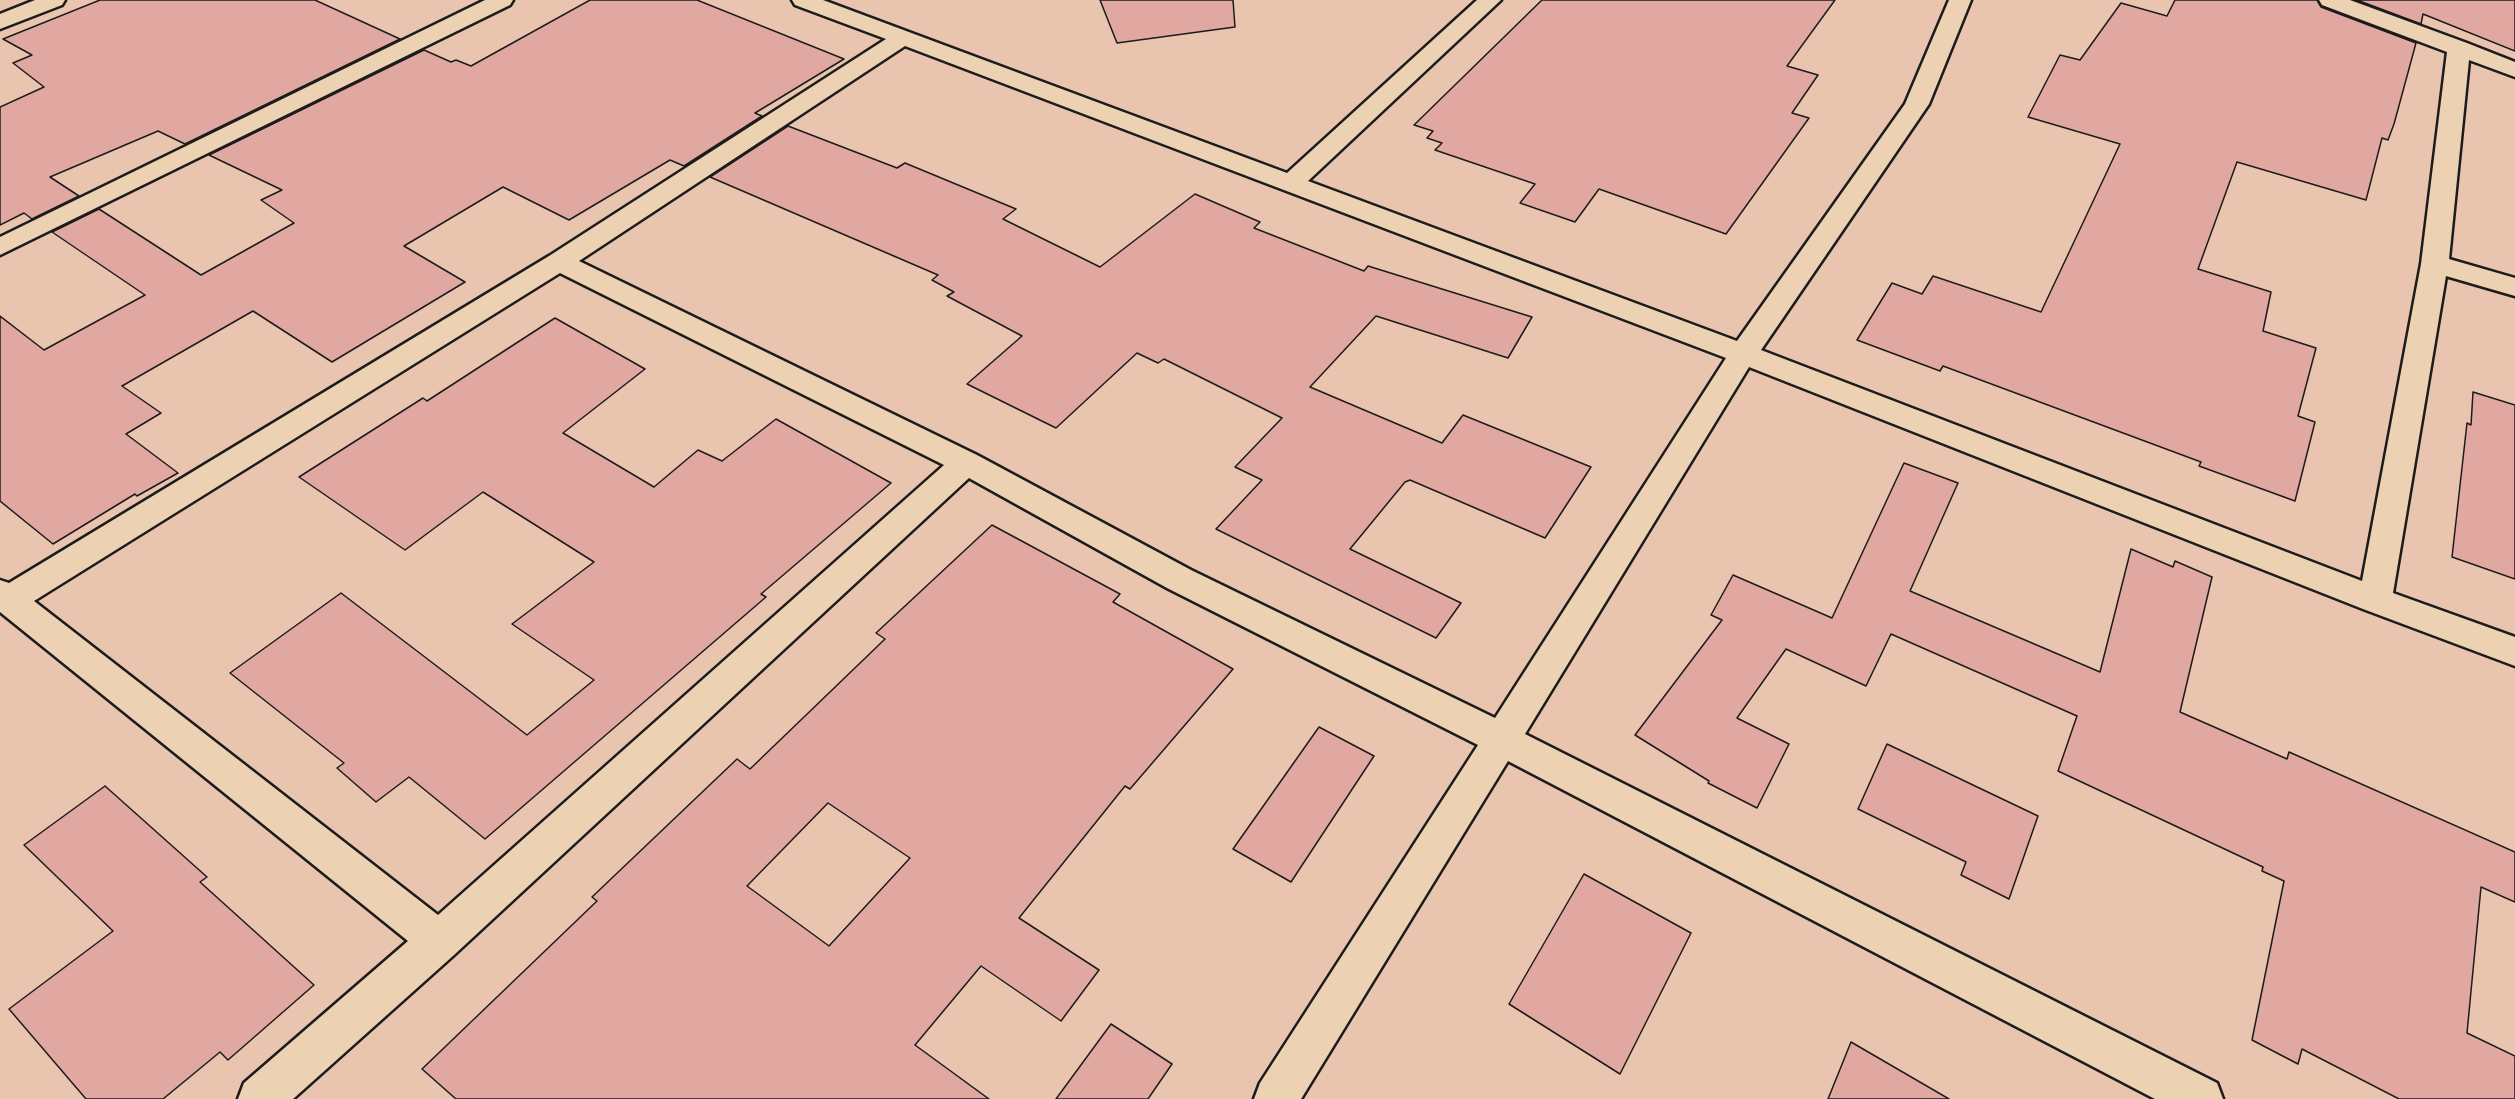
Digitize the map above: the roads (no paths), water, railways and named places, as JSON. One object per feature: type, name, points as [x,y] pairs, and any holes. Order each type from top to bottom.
[{"type":"street","points":[[0,247],[502,0]]},
{"type":"street","points":[[802,0],[1743,354],[2375,600],[2515,652]]},
{"type":"street","points":[[1290,184],[1490,0]]},
{"type":"street","points":[[1276,1099],[1743,354],[1917,104],[1960,0]]},
{"type":"street","points":[[2330,0],[2515,70]]},
{"type":"street","points":[[0,22],[42,2]]},
{"type":"street","points":[[440,941],[5,596],[559,262],[903,38]]},
{"type":"street","points":[[2375,600],[2435,264],[2459,48]]},
{"type":"street","points":[[559,262],[966,463],[1179,579],[1502,739],[2201,1099]]},
{"type":"street","points":[[2435,264],[2515,287]]},
{"type":"street","points":[[260,1099],[440,941],[966,463]]}]
